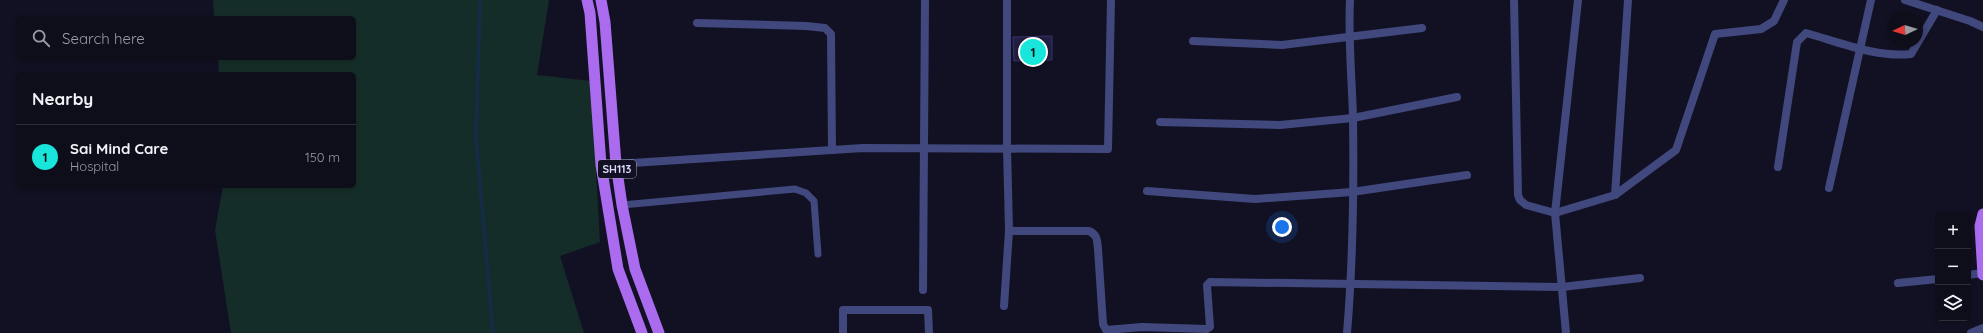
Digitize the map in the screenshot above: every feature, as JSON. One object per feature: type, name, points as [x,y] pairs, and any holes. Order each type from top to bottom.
[{"type":"main road","name":"SH113","points":[[587,0],[590,13],[601,166],[618,269],[642,333]]},
{"type":"main road","name":"SH113","points":[[601,0],[605,22],[616,164],[622,205],[635,269],[659,333]]},
{"type":"main road","points":[[1983,214],[1980,226],[1983,274]]},
{"type":"street","points":[[923,290],[925,0]]},
{"type":"street","points":[[1004,306],[1009,232],[1007,147],[1007,0]]},
{"type":"street","points":[[601,166],[863,148],[924,149],[1007,147],[1108,149],[1111,0]]},
{"type":"street","points":[[1347,333],[1351,283],[1353,118],[1348,38],[1350,0]]},
{"type":"street","points":[[1514,0],[1518,195],[1520,200],[1526,205],[1555,213],[1615,195],[1676,150],[1715,34],[1761,29],[1774,21],[1784,0]]},
{"type":"street","points":[[1566,333],[1555,213],[1578,0]]},
{"type":"street","points":[[1615,195],[1628,0]]},
{"type":"street","points":[[1829,188],[1871,0]]},
{"type":"street","points":[[1905,0],[1970,21],[1983,27]]},
{"type":"street","points":[[1778,167],[1797,42],[1806,33],[1860,48],[1899,56],[1911,54],[1936,10]]},
{"type":"street","points":[[697,23],[806,26],[825,28],[831,34],[832,150]]},
{"type":"street","points":[[1193,42],[1282,45],[1422,28]]},
{"type":"street","points":[[1160,122],[1280,125],[1353,118],[1457,97]]},
{"type":"street","points":[[1147,191],[1255,199],[1352,192],[1467,175]]},
{"type":"street","points":[[1009,232],[1089,231],[1094,233],[1097,237],[1103,324],[1106,330],[1198,330],[1210,327],[1207,285],[1210,282],[1562,287],[1640,278]]},
{"type":"street","points":[[1971,275],[1983,274]]},
{"type":"street","points":[[1898,283],[1935,279]]},
{"type":"street","points":[[843,333],[843,310],[928,310],[929,333]]},
{"type":"street","points":[[1971,333],[1983,328]]},
{"type":"lane","points":[[622,205],[795,189],[806,193],[814,200],[818,254]]},
{"type":"green space","points":[[213,0],[549,0],[537,75],[591,81],[600,242],[560,256],[584,333],[231,333],[215,230],[223,188],[356,188],[356,72],[219,72],[218,60],[356,60],[356,16],[214,16]]},
{"type":"building","points":[[1052,36],[1052,60],[1014,61],[1013,37]]},
{"type":"waterway","points":[[480,0],[476,137],[493,333]]},
{"type":"place","name":"Sai Mind Care","points":[[1033,52]]}]
